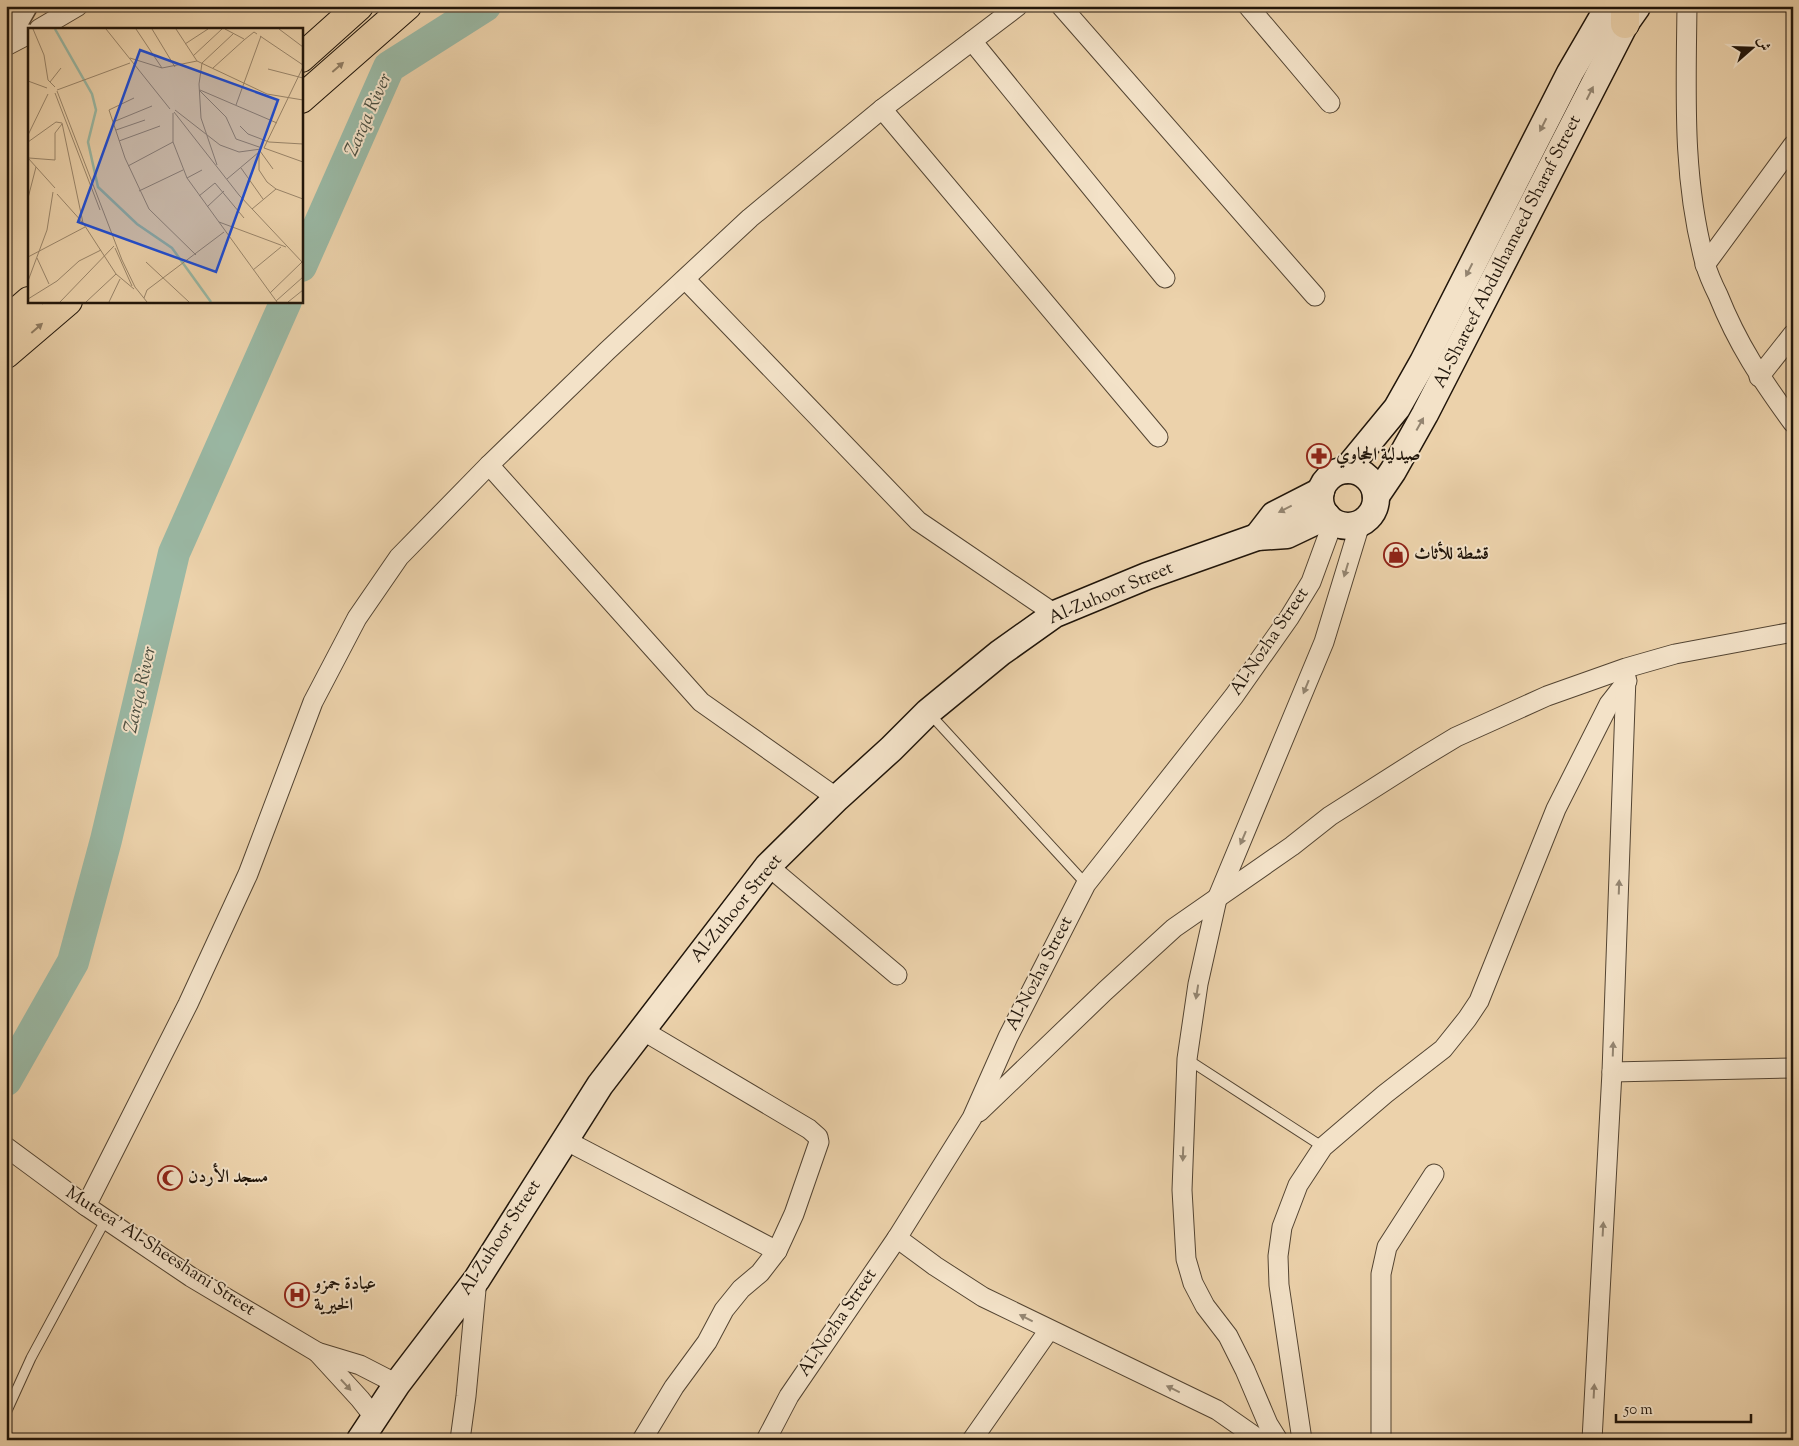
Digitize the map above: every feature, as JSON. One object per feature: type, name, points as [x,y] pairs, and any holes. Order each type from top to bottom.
[{"type":"main road","points":[[302,57],[359,6]]},
{"type":"main road","points":[[302,98],[407,6]]},
{"type":"main road","name":"Al-Shareef Abdulhameed Sharaf Street","points":[[1346,470],[1397,408],[1410,385],[1570,73],[1624,11]]},
{"type":"main road","name":"Al-Shareef Abdulhameed Sharaf Street","points":[[1376,496],[1393,472],[1425,414],[1624,11]]},
{"type":"main road","points":[[6,321],[28,302]]},
{"type":"main road","points":[[6,354],[67,302]]},
{"type":"main road","points":[[1346,470],[1355,470],[1370,480],[1376,496],[1373,512],[1360,524],[1351,526],[1342,526],[1330,519],[1322,508],[1320,500],[1324,483],[1330,476],[1346,470]]},
{"type":"main road","points":[[1257,537],[1274,515],[1321,491]]},
{"type":"main road","name":"Al-Zuhoor Street","points":[[360,1440],[397,1384],[477,1279],[600,1086],[768,866],[837,798],[928,712],[1000,653],[1056,614],[1147,576],[1257,537],[1287,535],[1330,519]]},
{"type":"street","points":[[6,41],[26,6]]},
{"type":"street","points":[[41,28],[78,6]]},
{"type":"street","points":[[86,1206],[188,1004],[248,874],[313,702],[357,618],[398,557],[607,350],[750,218],[882,109],[1018,6]]},
{"type":"street","points":[[1061,6],[1316,296]]},
{"type":"street","points":[[1248,6],[1330,103]]},
{"type":"street","points":[[1687,6],[1686,143],[1692,206],[1705,265],[1743,350],[1759,376],[1793,422]]},
{"type":"street","points":[[6,46],[28,35]]},
{"type":"street","points":[[972,41],[1165,278]]},
{"type":"street","points":[[882,109],[1158,437]]},
{"type":"street","points":[[1705,265],[1793,145]]},
{"type":"street","points":[[685,278],[918,521],[1056,614]]},
{"type":"street","points":[[1759,376],[1793,334]]},
{"type":"street","points":[[489,465],[701,702],[837,798]]},
{"type":"street","name":"Al-Nozha Street","points":[[766,1440],[789,1396],[897,1238],[972,1118],[1008,1036],[1086,884],[1234,696],[1289,618],[1311,582],[1330,519]]},
{"type":"street","points":[[1278,1440],[1268,1424],[1228,1336],[1205,1306],[1193,1283],[1186,1259],[1182,1190],[1187,1059],[1198,984],[1217,899],[1324,642],[1360,524]]},
{"type":"street","points":[[972,1118],[1174,928],[1374,786],[1449,742],[1547,696],[1626,674],[1675,654],[1793,632]]},
{"type":"street","points":[[1592,1440],[1612,1072],[1626,674]]},
{"type":"street","points":[[1302,1440],[1280,1294],[1278,1256],[1282,1227],[1298,1185],[1322,1147],[1385,1094],[1443,1049],[1467,1020],[1482,992],[1556,809],[1626,674]]},
{"type":"street","points":[[768,866],[897,975]]},
{"type":"street","points":[[642,1030],[809,1129],[818,1137],[819,1142],[794,1214],[777,1251],[760,1273],[741,1289],[724,1310],[707,1342],[674,1387],[642,1440]]},
{"type":"street","points":[[1612,1072],[1793,1068]]},
{"type":"street","points":[[565,1140],[777,1251]]},
{"type":"street","name":"Muteea' Al-Sheeshani Street","points":[[6,1147],[86,1206],[191,1277],[317,1352],[360,1365],[397,1384]]},
{"type":"street","points":[[1382,1440],[1381,1274],[1387,1247],[1434,1174]]},
{"type":"street","points":[[897,1238],[935,1266],[983,1296],[1049,1330],[1217,1410],[1260,1440]]},
{"type":"street","points":[[460,1440],[477,1279]]},
{"type":"street","points":[[972,1440],[1049,1330]]},
{"type":"street","name":"Muteea' Al-Sheeshani Street","points":[[317,1352],[375,1418]]},
{"type":"lane","points":[[928,712],[1086,884]]},
{"type":"lane","points":[[1187,1059],[1322,1147]]},
{"type":"lane","points":[[6,1413],[31,1358],[106,1218]]},
{"type":"waterway","name":"Zarqa River","points":[[302,264],[389,67],[485,6]]},
{"type":"waterway","name":"Zarqa River","points":[[6,1080],[73,962],[106,840],[174,553],[286,302]]},
{"type":"place","name":"صيدلية الحجاوي","points":[[1319,456]]},
{"type":"place","name":"قشطة للأثاث","points":[[1396,555]]},
{"type":"place","name":"مسجد الأردن","points":[[170,1178]]},
{"type":"place","name":"عيادة جمزو الخيرية","points":[[297,1295]]}]
